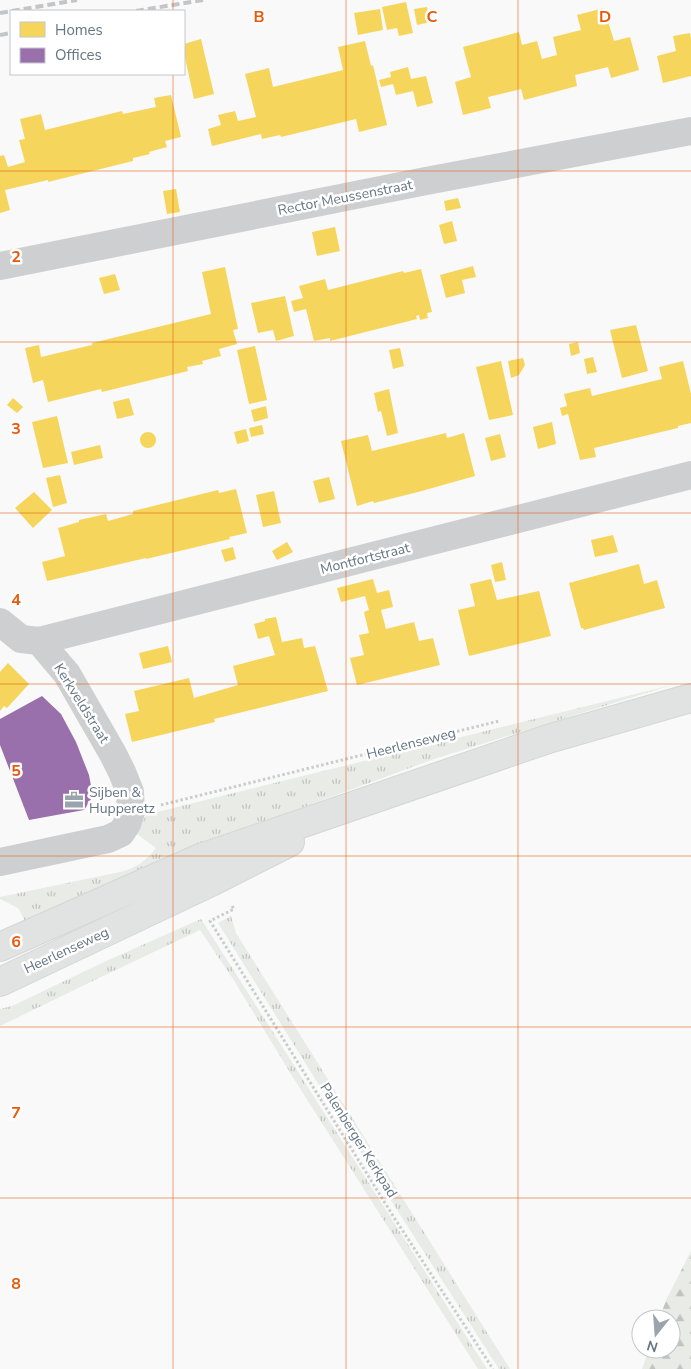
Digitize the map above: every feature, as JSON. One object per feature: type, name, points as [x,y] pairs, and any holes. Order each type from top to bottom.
[{"type":"main road","name":"Heerlenseweg","points":[[0,947],[198,859],[548,739],[691,698]]},
{"type":"main road","name":"Heerlenseweg","points":[[0,982],[211,882],[373,799]]},
{"type":"street","name":"Rector Meussenstraat","points":[[0,266],[426,181],[691,131]]},
{"type":"street","name":"Montfortstraat","points":[[38,641],[691,475]]},
{"type":"street","points":[[0,622],[21,639],[38,641]]},
{"type":"street","name":"Kerkveldstraat","points":[[38,641],[67,674],[113,754],[130,792],[131,812]]},
{"type":"street","points":[[0,862],[108,839],[121,834],[131,812]]},
{"type":"path","name":"Heerlenseweg","points":[[131,812],[504,720]]},
{"type":"path","name":"Palenberger Kerkpad","points":[[210,921],[395,1219],[493,1369]]},
{"type":"green space","points":[[672,685],[434,759],[293,811],[26,923],[18,908],[0,899],[0,897],[131,869],[144,861],[156,848],[137,834],[145,817],[149,814]]},
{"type":"green space","points":[[231,916],[236,933],[510,1369],[499,1369],[390,1199],[218,923]]},
{"type":"green space","points":[[201,919],[487,1369],[478,1369],[294,1079],[233,979],[200,930],[0,1026],[0,1009],[12,1006]]},
{"type":"green space","points":[[691,1251],[691,1369],[642,1369],[646,1359],[681,1359],[681,1309],[663,1309]]},
{"type":"building: Homes","points":[[406,2],[413,33],[399,36],[397,28],[387,30],[382,7]]},
{"type":"building: Homes","points":[[427,7],[430,22],[417,25],[414,9]]},
{"type":"building: Homes","points":[[604,8],[614,41],[630,37],[639,70],[611,78],[608,67],[575,75],[577,86],[524,100],[521,89],[488,97],[491,108],[463,115],[455,82],[471,77],[463,47],[519,32],[522,45],[537,41],[542,59],[557,55],[553,37],[581,30],[577,15]]},
{"type":"building: Homes","points":[[380,9],[383,30],[358,35],[354,13]]},
{"type":"building: Homes","points":[[690,33],[691,76],[663,83],[657,56],[676,51],[673,36]]},
{"type":"building: Homes","points":[[201,39],[214,94],[194,99],[185,58],[185,44]]},
{"type":"building: Homes","points":[[365,41],[371,66],[373,65],[387,125],[359,132],[356,119],[281,137],[280,135],[262,139],[261,134],[212,146],[208,129],[221,125],[218,115],[235,111],[238,121],[256,117],[245,74],[269,68],[273,87],[343,70],[338,47]]},
{"type":"building: Homes","points":[[408,67],[411,79],[426,76],[433,103],[417,107],[413,91],[396,95],[393,84],[381,87],[379,80],[391,77],[390,72]]},
{"type":"building: Homes","points":[[171,95],[181,137],[165,141],[167,147],[133,158],[133,161],[48,182],[48,180],[5,190],[10,210],[0,213],[0,156],[4,155],[8,167],[25,162],[19,140],[25,139],[20,119],[41,114],[45,130],[122,111],[123,114],[156,107],[154,98]]},
{"type":"building: Homes","points":[[176,189],[180,212],[167,214],[163,191]]},
{"type":"building: Homes","points":[[458,198],[461,208],[446,211],[444,201]]},
{"type":"building: Homes","points":[[452,221],[457,241],[444,244],[439,225]]},
{"type":"building: Homes","points":[[335,227],[340,251],[317,256],[312,232]]},
{"type":"building: Homes","points":[[473,266],[476,277],[462,280],[465,293],[446,298],[440,275]]},
{"type":"building: Homes","points":[[225,267],[238,329],[233,330],[237,344],[219,349],[221,356],[202,361],[203,364],[187,367],[188,371],[102,392],[101,389],[48,402],[43,380],[33,383],[25,348],[39,345],[41,357],[211,314],[202,272]]},
{"type":"building: Homes","points":[[421,269],[432,312],[427,313],[428,318],[420,320],[419,315],[416,316],[417,319],[330,341],[330,338],[314,341],[306,309],[294,312],[291,301],[303,298],[299,286],[325,279],[328,290],[403,271],[404,273]]},
{"type":"building: Homes","points":[[115,274],[120,290],[104,294],[99,278]]},
{"type":"building: Homes","points":[[285,296],[294,336],[276,341],[273,330],[258,333],[251,303]]},
{"type":"building: Homes","points":[[636,325],[648,371],[622,378],[610,330]]},
{"type":"building: Homes","points":[[578,342],[580,353],[571,356],[569,344]]},
{"type":"building: Homes","points":[[255,346],[267,400],[249,404],[237,350]]},
{"type":"building: Homes","points":[[400,348],[404,366],[393,369],[389,350]]},
{"type":"building: Homes","points":[[593,357],[597,372],[587,374],[584,359]]},
{"type":"building: Homes","points":[[523,358],[525,365],[519,375],[511,378],[508,361]]},
{"type":"building: Homes","points":[[501,361],[513,415],[489,420],[476,367]]},
{"type":"building: Homes","points":[[683,361],[691,394],[691,423],[678,426],[678,428],[594,448],[596,457],[580,460],[568,414],[562,416],[560,408],[567,406],[564,394],[590,388],[592,396],[662,379],[659,367]]},
{"type":"building: Homes","points":[[389,389],[398,433],[387,436],[381,411],[378,412],[374,393]]},
{"type":"building: Homes","points":[[13,398],[23,407],[17,413],[7,405]]},
{"type":"building: Homes","points":[[129,398],[134,415],[117,419],[113,402]]},
{"type":"building: Homes","points":[[266,406],[268,418],[254,422],[251,410]]},
{"type":"building: Homes","points":[[57,416],[68,463],[43,468],[32,422]]},
{"type":"building: Homes","points":[[552,422],[556,444],[538,449],[533,427]]},
{"type":"building: Homes","points":[[262,425],[264,434],[251,437],[249,428]]},
{"type":"building: Homes","points":[[246,429],[249,441],[237,444],[234,432]]},
{"type":"building: Homes","points":[[148,432],[154,434],[156,440],[154,446],[148,448],[142,446],[140,440],[142,434]]},
{"type":"building: Homes","points":[[446,433],[447,438],[464,433],[475,476],[357,506],[341,441],[368,435],[372,451]]},
{"type":"building: Homes","points":[[500,434],[506,457],[491,461],[485,438]]},
{"type":"building: Homes","points":[[100,445],[103,458],[74,465],[71,452]]},
{"type":"building: Homes","points":[[60,475],[67,503],[53,507],[46,478]]},
{"type":"building: Homes","points":[[329,477],[335,499],[319,503],[313,481]]},
{"type":"building: Homes","points":[[236,489],[247,533],[229,537],[230,539],[47,581],[42,562],[65,556],[58,528],[79,522],[79,520],[106,514],[108,521],[133,514],[133,511],[218,490],[219,493]]},
{"type":"building: Homes","points":[[274,491],[281,523],[263,527],[256,495]]},
{"type":"building: Homes","points":[[34,492],[52,510],[33,528],[15,508]]},
{"type":"building: Homes","points":[[613,535],[618,552],[595,557],[591,540]]},
{"type":"building: Homes","points":[[287,542],[293,552],[277,560],[272,551]]},
{"type":"building: Homes","points":[[233,547],[236,559],[225,562],[221,550]]},
{"type":"building: Homes","points":[[502,562],[506,580],[495,582],[491,565]]},
{"type":"building: Homes","points":[[639,564],[644,584],[657,580],[665,608],[584,630],[581,628],[569,583]]},
{"type":"building: Homes","points":[[373,579],[377,593],[389,590],[393,607],[381,610],[386,629],[414,622],[419,641],[433,638],[440,665],[357,685],[350,658],[364,655],[359,635],[369,633],[364,612],[369,610],[365,596],[341,602],[337,588]]},
{"type":"building: Homes","points":[[491,579],[497,600],[539,591],[551,636],[469,656],[458,610],[475,606],[470,584]]},
{"type":"building: Homes","points":[[276,617],[282,642],[302,638],[304,648],[315,646],[328,691],[214,719],[215,722],[132,742],[125,714],[139,711],[134,691],[189,678],[194,698],[238,685],[233,666],[275,655],[269,636],[258,639],[254,624]]},
{"type":"building: Homes","points":[[168,646],[172,662],[143,669],[139,653]]},
{"type":"building: Homes","points":[[8,663],[29,684],[7,708],[4,706],[0,711],[0,672]]},
{"type":"building: Offices","points":[[42,696],[61,714],[76,742],[89,775],[93,796],[84,810],[29,820],[0,745],[0,719]]},
{"type":"railway","points":[[18,10],[77,0]]},
{"type":"railway","points":[[142,10],[203,0]]},
{"type":"railway","points":[[0,13],[10,11]]},
{"type":"railway","points":[[0,35],[10,33]]},
{"type":"place","name":"Sijben & Hupperetz","points":[[74,800]]}]
